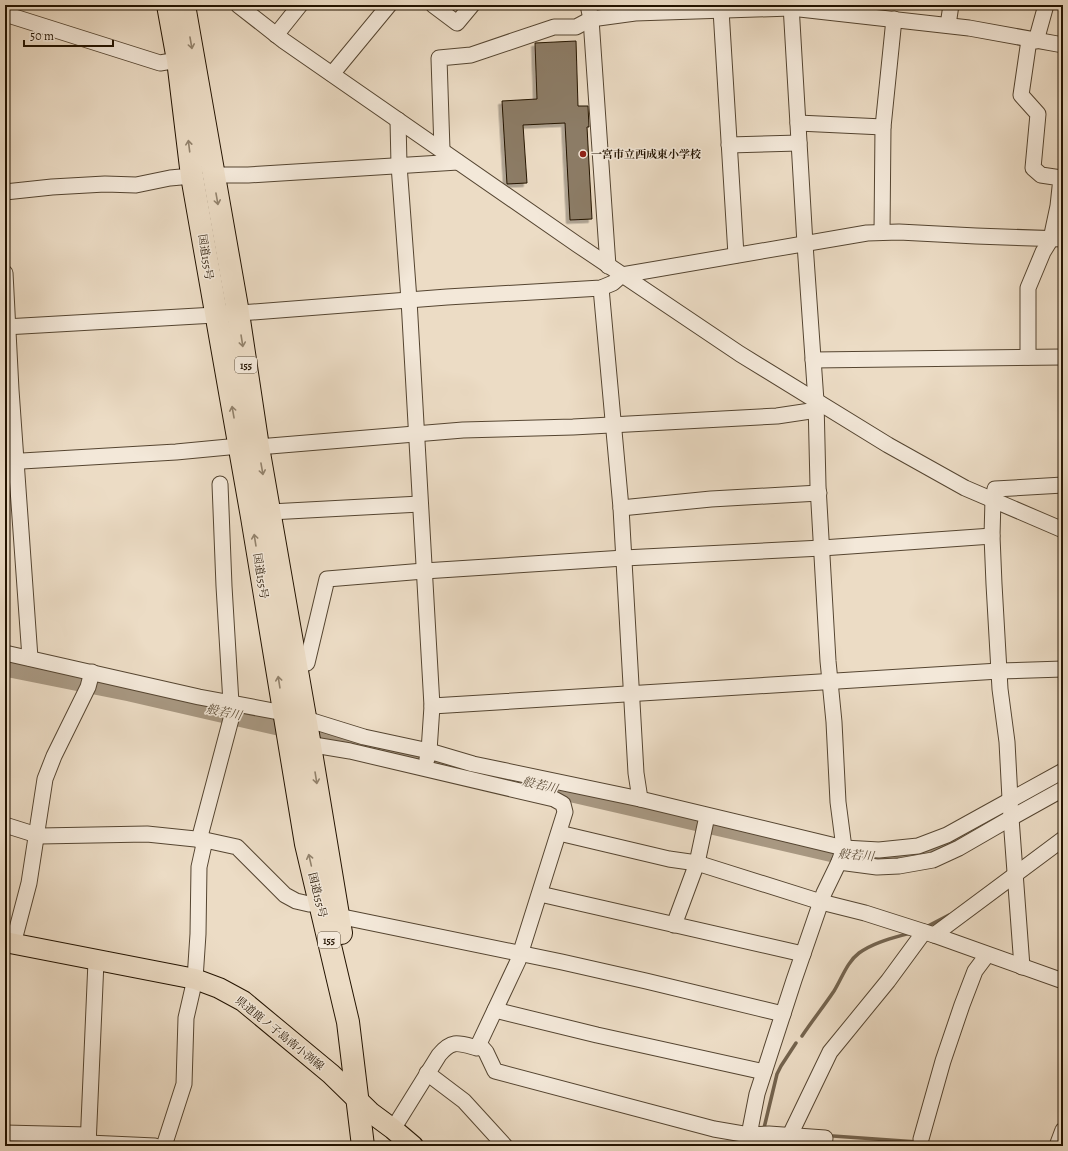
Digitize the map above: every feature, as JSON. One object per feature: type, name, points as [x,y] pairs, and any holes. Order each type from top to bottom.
[{"type":"highway","name":"国道155号","points":[[168,5],[178,60],[203,176],[238,312],[249,447],[297,730],[338,916],[363,1107],[363,1146]]},
{"type":"highway","name":"国道155号","points":[[184,5],[203,176],[215,315],[249,447],[270,512],[297,730],[306,844],[348,1022],[363,1107],[375,1146]]},
{"type":"main road","name":"県道鹿ノ子島南小渕線","points":[[9,943],[195,979],[219,988],[243,1001],[331,1074],[363,1107],[413,1146]]},
{"type":"street","points":[[238,5],[276,35],[608,266],[817,406],[965,488],[1063,530]]},
{"type":"street","points":[[276,35],[300,5]]},
{"type":"street","points":[[332,74],[389,5]]},
{"type":"street","points":[[433,5],[457,23],[472,5]]},
{"type":"street","points":[[948,25],[951,5]]},
{"type":"street","points":[[1028,358],[1028,288],[1043,252],[1057,239],[1061,178],[1041,175],[1033,168],[1038,114],[1021,95],[1032,40],[1046,5]]},
{"type":"street","points":[[442,150],[439,58],[471,55],[554,27],[576,27],[590,12],[635,13],[791,7],[948,25],[1063,45]]},
{"type":"street","points":[[749,1135],[757,1094],[783,1014],[821,902],[841,855],[819,492],[817,406],[805,244],[791,7]]},
{"type":"street","points":[[721,10],[736,255]]},
{"type":"street","points":[[590,12],[608,266]]},
{"type":"street","points":[[5,14],[160,63],[178,60]]},
{"type":"street","points":[[882,232],[883,126],[894,19]]},
{"type":"street","points":[[398,120],[399,165],[409,300],[432,706],[427,759]]},
{"type":"street","points":[[798,123],[883,126]]},
{"type":"street","points":[[729,145],[799,143]]},
{"type":"street","points":[[5,192],[67,186],[105,184],[136,185],[170,178],[248,175],[458,162]]},
{"type":"street","points":[[6,327],[215,315],[238,312],[409,300],[601,288],[613,283],[622,275],[867,233],[899,232],[1057,239]]},
{"type":"street","points":[[5,273],[10,462],[30,658]]},
{"type":"street","points":[[601,288],[602,318],[614,425],[621,508],[636,773],[640,799]]},
{"type":"street","points":[[813,360],[1063,357]]},
{"type":"street","points":[[10,462],[249,447],[463,430],[573,427],[777,416],[817,406]]},
{"type":"street","points":[[164,1146],[184,1084],[186,1018],[195,979],[198,934],[199,867],[202,840],[233,709],[224,586],[220,484]]},
{"type":"street","points":[[1022,967],[1006,742],[999,671],[992,536],[993,499],[995,489],[1063,485]]},
{"type":"street","points":[[621,508],[711,499],[819,492]]},
{"type":"street","points":[[270,512],[420,504]]},
{"type":"street","points":[[307,663],[328,579],[624,558],[822,548],[992,536]]},
{"type":"street","points":[[5,653],[30,658],[91,678],[199,697],[297,730],[350,751],[473,764],[640,799],[706,821],[841,855],[877,867],[899,866],[933,860],[958,848],[1063,771]]},
{"type":"street","points":[[432,706],[999,671],[1063,669]]},
{"type":"street","points":[[9,943],[29,883],[46,779],[52,761],[91,678]]},
{"type":"street","points":[[297,730],[364,737],[427,759],[554,799],[563,804],[565,812],[520,954],[477,1048],[454,1043],[446,1046],[438,1055],[393,1129]]},
{"type":"street","points":[[1010,809],[1063,790]]},
{"type":"street","points":[[674,924],[697,863],[706,821]]},
{"type":"street","points":[[5,825],[40,836],[147,834],[202,840],[236,847],[285,895],[296,901],[309,904],[320,903]]},
{"type":"street","points":[[559,833],[668,859],[697,863],[821,902],[865,913],[1063,981]]},
{"type":"street","points":[[790,1135],[830,1052],[888,981],[929,934],[951,921],[1015,876],[1063,839]]},
{"type":"street","points":[[540,894],[803,954]]},
{"type":"street","points":[[338,916],[646,980],[783,1014]]},
{"type":"street","points":[[921,1139],[943,1061],[962,1005],[975,971],[987,954]]},
{"type":"street","points":[[88,1142],[96,961]]},
{"type":"street","points":[[495,1010],[597,1035],[764,1072]]},
{"type":"street","points":[[479,1044],[486,1052],[495,1071],[714,1129],[749,1135],[767,1140],[790,1135],[825,1138],[824,1146]]},
{"type":"street","points":[[427,1073],[464,1102],[505,1146]]},
{"type":"street","points":[[1057,1146],[1063,1130]]},
{"type":"street","points":[[5,1133],[88,1142],[155,1146]]},
{"type":"building","points":[[576,41],[578,106],[588,106],[589,127],[587,127],[592,219],[570,220],[565,123],[523,125],[527,183],[507,184],[502,101],[537,99],[535,43]]},
{"type":"waterway","name":"般若川","points":[[5,666],[130,691],[466,768]]},
{"type":"waterway","name":"般若川","points":[[551,787],[838,853],[841,856],[867,857],[904,855],[928,850],[1027,802]]},
{"type":"waterway","points":[[926,927],[949,915]]},
{"type":"waterway","points":[[802,1036],[834,991],[848,966],[859,953],[877,943],[910,933]]},
{"type":"waterway","points":[[764,1128],[777,1074],[796,1043]]},
{"type":"waterway","points":[[833,1136],[918,1142]]},
{"type":"waterway","points":[[761,1146],[763,1140]]},
{"type":"waterway","points":[[924,1143],[972,1146]]},
{"type":"place","name":"一宮市立西成東小学校","points":[[583,154]]}]
